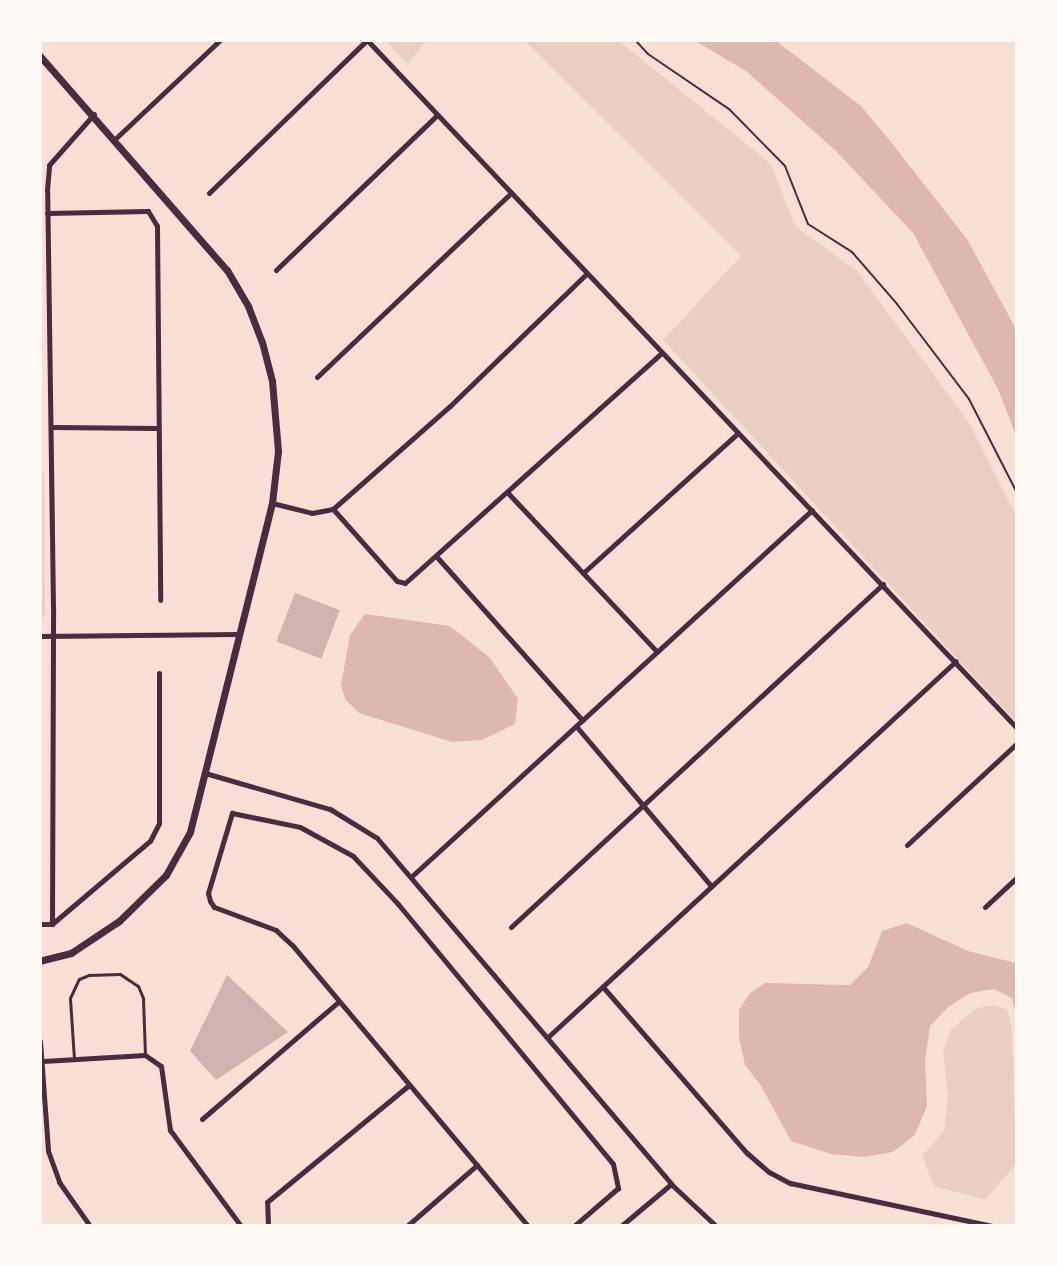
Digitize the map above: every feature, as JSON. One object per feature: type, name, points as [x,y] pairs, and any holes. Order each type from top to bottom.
[{"type":"street","points":[[115,139],[220,40]]},
{"type":"street","points":[[209,193],[367,40],[1017,727]]},
{"type":"street","points":[[40,56],[94,114],[227,270],[248,306],[264,352],[277,416],[272,503],[190,832],[166,875],[119,921],[88,943],[63,956],[40,961]]},
{"type":"street","points":[[52,924],[51,427],[47,213],[44,190],[49,165],[94,114]]},
{"type":"street","points":[[276,270],[437,115]]},
{"type":"street","points":[[317,377],[511,193]]},
{"type":"street","points":[[47,213],[148,211],[157,226],[160,600]]},
{"type":"street","points":[[272,503],[312,513],[333,509],[450,406],[586,274]]},
{"type":"street","points":[[40,300],[48,300]]},
{"type":"street","points":[[333,509],[397,581],[405,583],[661,352]]},
{"type":"street","points":[[51,427],[158,428]]},
{"type":"street","points":[[583,573],[738,433]]},
{"type":"street","points":[[507,492],[657,652]]},
{"type":"street","points":[[412,876],[812,510]]},
{"type":"street","points":[[436,556],[582,720]]},
{"type":"street","points":[[511,927],[883,584]]},
{"type":"street","points":[[40,636],[238,634]]},
{"type":"street","points":[[549,1036],[956,661]]},
{"type":"street","points":[[40,924],[52,924],[150,841],[159,823],[159,673]]},
{"type":"street","points":[[576,726],[711,886]]},
{"type":"street","points":[[907,845],[1017,744]]},
{"type":"street","points":[[205,773],[330,809],[376,838],[412,876],[549,1036],[671,1184],[716,1226]]},
{"type":"street","points":[[528,1226],[276,930],[214,907],[208,893],[232,813],[300,827],[353,856],[398,904],[614,1164],[618,1188],[574,1226]]},
{"type":"street","points":[[986,907],[1017,878]]},
{"type":"street","points":[[603,987],[747,1153],[769,1172],[790,1183],[993,1226]]},
{"type":"street","points":[[202,1119],[338,1002]]},
{"type":"street","points":[[40,1041],[48,1151],[59,1182],[90,1226]]},
{"type":"street","points":[[43,1061],[145,1055],[161,1066],[170,1130],[241,1226]]},
{"type":"street","points":[[268,1226],[267,1202],[409,1085]]},
{"type":"street","points":[[407,1226],[477,1165]]},
{"type":"street","points":[[621,1226],[671,1184]]},
{"type":"lane","points":[[74,1059],[70,998],[79,979],[89,975],[120,974],[138,986],[143,998],[145,1055]]},
{"type":"path","points":[[635,40],[648,54],[729,108],[785,166],[808,224],[852,252],[897,304],[969,399],[1017,491]]},
{"type":"shaded area","points":[[386,41],[426,41],[408,64]]},
{"type":"shaded area","points":[[525,41],[619,41],[771,164],[795,226],[857,271],[970,424],[1016,516],[1016,722],[663,340],[741,256]]},
{"type":"shaded area","points":[[695,41],[776,41],[861,106],[883,132],[967,239],[1016,329],[1016,436],[998,389],[913,233],[836,151],[746,71]]},
{"type":"shaded area","points":[[41,473],[44,473],[45,615],[41,621]]},
{"type":"shaded area","points":[[365,614],[450,626],[490,658],[518,699],[515,724],[482,740],[452,742],[359,713],[345,699],[341,685],[350,635]]},
{"type":"shaded area","points":[[907,923],[968,951],[1016,963],[1016,1014],[1012,998],[994,989],[970,993],[948,1007],[930,1026],[925,1061],[927,1106],[915,1135],[893,1152],[864,1157],[831,1154],[791,1141],[761,1086],[745,1065],[739,1037],[739,1010],[750,993],[765,983],[850,985],[868,967],[882,931]]},
{"type":"shaded area","points":[[994,1005],[1008,1010],[1012,1027],[1016,1164],[985,1200],[934,1186],[922,1156],[944,1131],[948,1097],[943,1052],[951,1029],[977,1008]]},
{"type":"building","points":[[295,593],[340,610],[321,659],[276,642]]},
{"type":"building","points":[[227,975],[288,1032],[216,1080],[190,1051]]}]
